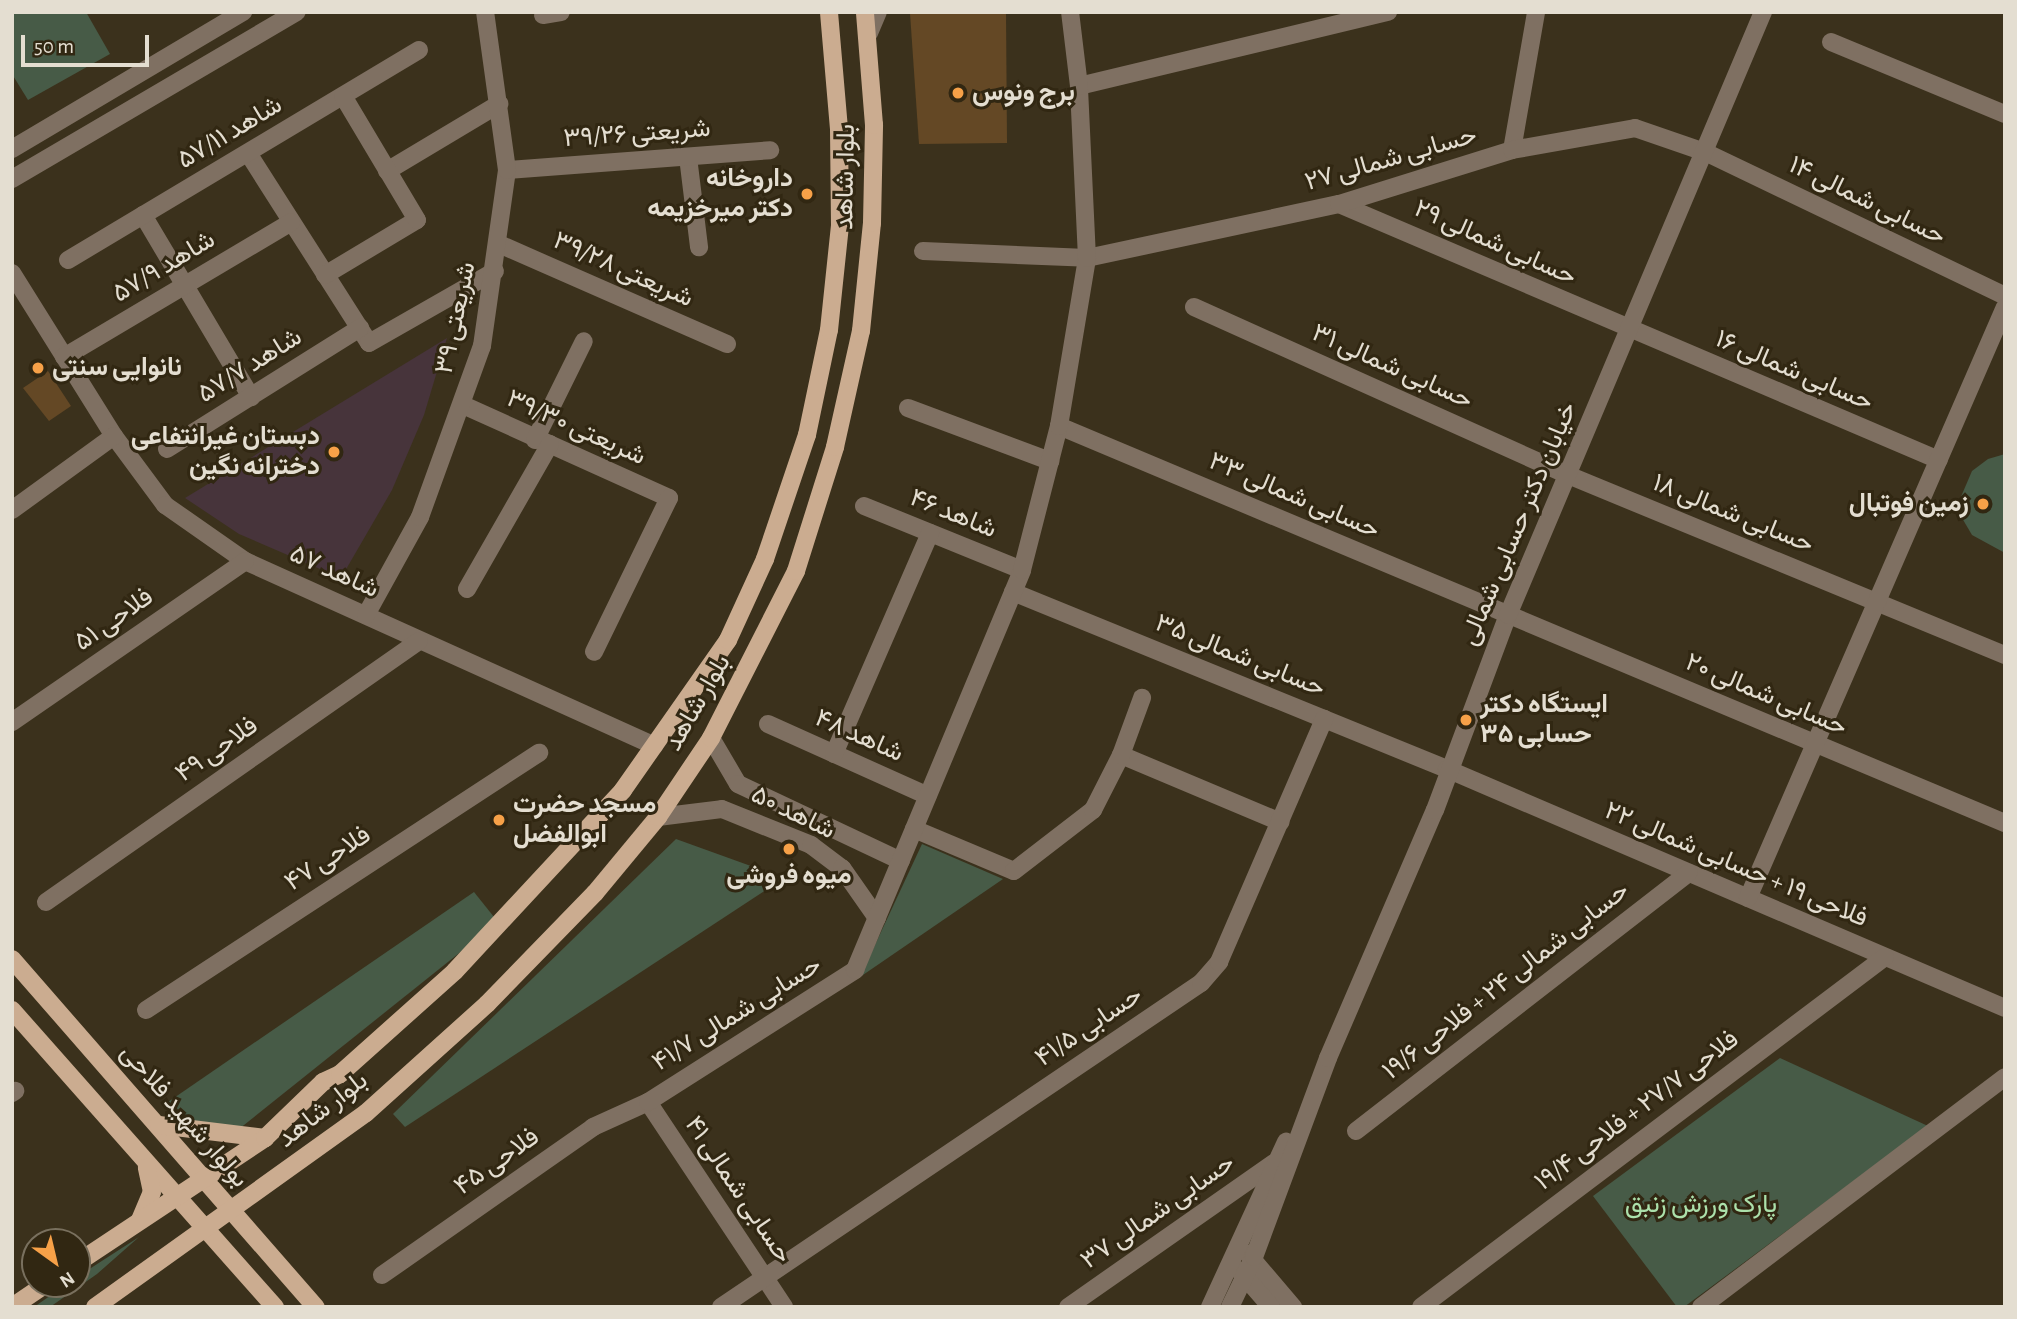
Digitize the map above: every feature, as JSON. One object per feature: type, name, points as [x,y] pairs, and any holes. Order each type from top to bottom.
[{"type":"main road","name":"بلوار شاهد","points":[[91,1254],[264,1138],[323,1082],[340,1074],[455,971],[623,790],[728,640],[765,559],[807,435],[829,330],[839,225],[839,130],[829,12]]},
{"type":"main road","name":"بلوار شاهد","points":[[95,1307],[366,1113],[487,1004],[595,892],[658,817],[711,738],[796,571],[838,436],[861,331],[873,223],[869,33],[865,12]]},
{"type":"main road","name":"بولوار شهید فلاحی","points":[[12,959],[316,1307]]},
{"type":"main road","points":[[12,1010],[275,1307]]},
{"type":"main road","points":[[159,1125],[264,1138]]},
{"type":"main road","points":[[139,1222],[152,1192],[144,1161]]},
{"type":"street","points":[[12,149],[243,12]]},
{"type":"street","points":[[12,179],[297,12]]},
{"type":"street","name":"شریعتی ۳۹","points":[[366,615],[420,517],[463,405],[482,346],[499,244],[507,170],[485,12]]},
{"type":"street","points":[[869,33],[878,12]]},
{"type":"street","points":[[877,918],[1022,570],[1059,426],[1087,258],[1079,86],[1070,12]]},
{"type":"street","points":[[1079,86],[1388,12]]},
{"type":"street","points":[[1511,150],[1536,12]]},
{"type":"street","name":"خیابان دکتر حسابی شمالی","points":[[1230,1307],[1254,1257],[1328,1058],[1435,810],[1447,769],[1508,615],[1707,153],[1763,12]]},
{"type":"street","points":[[1831,42],[2005,114]]},
{"type":"street","name":"شاهد ۵۷/۱۱","points":[[68,260],[419,50]]},
{"type":"street","points":[[326,275],[417,220],[343,96]]},
{"type":"street","points":[[387,171],[499,104]]},
{"type":"street","name":"حسابی شمالی ۲۷","points":[[923,251],[1087,258],[1339,204],[1511,150],[1635,128],[1707,153]]},
{"type":"street","name":"شریعتی ۳۹/۲۶","points":[[507,170],[770,150]]},
{"type":"street","points":[[248,153],[369,343],[495,271]]},
{"type":"street","name":"حسابی شمالی ۱۴","points":[[1707,153],[2005,296]]},
{"type":"street","points":[[688,156],[699,247]]},
{"type":"street","name":"حسابی شمالی ۲۹","points":[[1339,204],[1630,331]]},
{"type":"street","points":[[143,215],[250,397]]},
{"type":"street","name":"شاهد ۵۷/۹","points":[[64,357],[291,222]]},
{"type":"street","name":"شریعتی ۳۹/۲۸","points":[[499,244],[727,344]]},
{"type":"street","name":"شاهد ۵۷","points":[[14,281],[114,436],[165,505],[245,561],[654,747]]},
{"type":"street","name":"حسابی شمالی ۳۱","points":[[1194,307],[1568,475]]},
{"type":"street","points":[[1748,898],[2005,307]]},
{"type":"street","name":"شاهد ۵۷/۷","points":[[167,449],[360,328]]},
{"type":"street","name":"حسابی شمالی ۱۶","points":[[1630,331],[1938,460]]},
{"type":"street","points":[[467,589],[542,442],[584,341]]},
{"type":"street","name":"شریعتی ۳۹/۳۰","points":[[463,405],[669,498],[594,652]]},
{"type":"street","points":[[908,408],[1050,461]]},
{"type":"street","name":"حسابی شمالی ۳۳","points":[[1059,426],[1508,615]]},
{"type":"street","points":[[12,510],[114,436]]},
{"type":"street","name":"حسابی شمالی ۱۸","points":[[1568,475],[2005,655]]},
{"type":"street","name":"شاهد ۴۶","points":[[864,506],[1022,570]]},
{"type":"street","points":[[834,754],[930,533]]},
{"type":"street","name":"فلاحی ۵۱","points":[[12,722],[245,561]]},
{"type":"street","name":"حسابی شمالی ۳۵","points":[[1013,592],[1447,769]]},
{"type":"street","name":"حسابی شمالی ۲۰","points":[[1508,615],[2005,823]]},
{"type":"street","name":"فلاحی ۴۹","points":[[46,902],[419,641]]},
{"type":"street","points":[[914,829],[1014,871],[1093,810],[1121,755],[1142,698]]},
{"type":"street","name":"حسابی ۴۱/۵","points":[[721,1307],[1201,983],[1219,962],[1324,719]]},
{"type":"street","name":"شاهد ۴۸","points":[[768,724],[928,796]]},
{"type":"street","name":"شاهد ۵۰","points":[[711,738],[738,784],[901,860]]},
{"type":"street","name":"فلاحی ۴۷","points":[[146,1010],[539,753]]},
{"type":"street","points":[[1121,755],[1280,822]]},
{"type":"street","name":"فلاحی ۱۹ + حسابی شمالی ۲۲","points":[[1447,769],[2005,1008]]},
{"type":"street","points":[[722,809],[727,791],[738,784]]},
{"type":"street","name":"شاهد ۵۰","points":[[658,817],[722,809],[811,845],[842,868],[877,918]]},
{"type":"street","name":"حسابی شمالی ۲۴ + فلاحی ۱۹/۶","points":[[1356,1131],[1689,873]]},
{"type":"street","name":"حسابی شمالی ۴۱/۷","points":[[648,1102],[855,970],[877,918]]},
{"type":"street","name":"فلاحی ۲۷/۷ + فلاحی ۱۹/۴","points":[[1421,1307],[1885,957]]},
{"type":"street","name":"خیابان دکتر حسابی شمالی","points":[[1210,1307],[1232,1253],[1328,1058]]},
{"type":"street","points":[[1702,1307],[2005,1077]]},
{"type":"street","name":"حسابی شمالی ۴۱","points":[[648,1102],[785,1307]]},
{"type":"street","name":"فلاحی ۴۵","points":[[382,1275],[593,1126],[648,1102]]},
{"type":"street","name":"حسابی شمالی ۳۷","points":[[1068,1307],[1277,1161]]},
{"type":"street","points":[[1232,1253],[1254,1257],[1293,1307]]},
{"type":"street","points":[[1232,1253],[1246,1276],[1271,1307]]},
{"type":"shaded area","name":"دبستان غیرانتفاعی دخترانه نگین","points":[[447,338],[424,415],[392,490],[341,578],[239,534],[185,498]]},
{"type":"green space","points":[[12,12],[86,12],[110,54],[28,100],[12,74]]},
{"type":"green space","name":"زمین فوتبال","points":[[2005,454],[2005,553],[1972,535],[1962,518],[1960,499],[1972,471],[1988,459]]},
{"type":"green space","points":[[676,839],[784,878],[405,1127],[393,1114]]},
{"type":"green space","points":[[922,844],[1003,879],[860,977]]},
{"type":"green space","points":[[474,892],[498,922],[239,1129],[208,1131],[168,1102]]},
{"type":"green space","name":"پارک ورزش زنبق","points":[[1780,1058],[1928,1126],[1684,1307],[1677,1307],[1593,1196]]},
{"type":"green space","points":[[139,1237],[91,1278],[91,1268]]},
{"type":"green space","points":[[47,1298],[63,1298],[50,1307],[34,1307]]},
{"type":"building","name":"برج ونوس","points":[[1006,12],[1007,143],[919,144],[910,13]]},
{"type":"building","points":[[48,371],[71,406],[49,421],[23,388]]},
{"type":"place","name":"برج ونوس","points":[[958,93]]},
{"type":"place","name":"داروخانه دکتر میرخزیمه","points":[[807,194]]},
{"type":"place","name":"نانوایی سنتی","points":[[38,368]]},
{"type":"place","name":"دبستان غیرانتفاعی دخترانه نگین","points":[[334,452]]},
{"type":"place","name":"زمین فوتبال","points":[[1983,504]]},
{"type":"place","name":"ایستگاه دکتر حسابی ۳۵","points":[[1466,720]]},
{"type":"place","name":"مسجد حضرت ابوالفضل","points":[[499,820]]},
{"type":"place","name":"میوه فروشی","points":[[789,849]]}]
